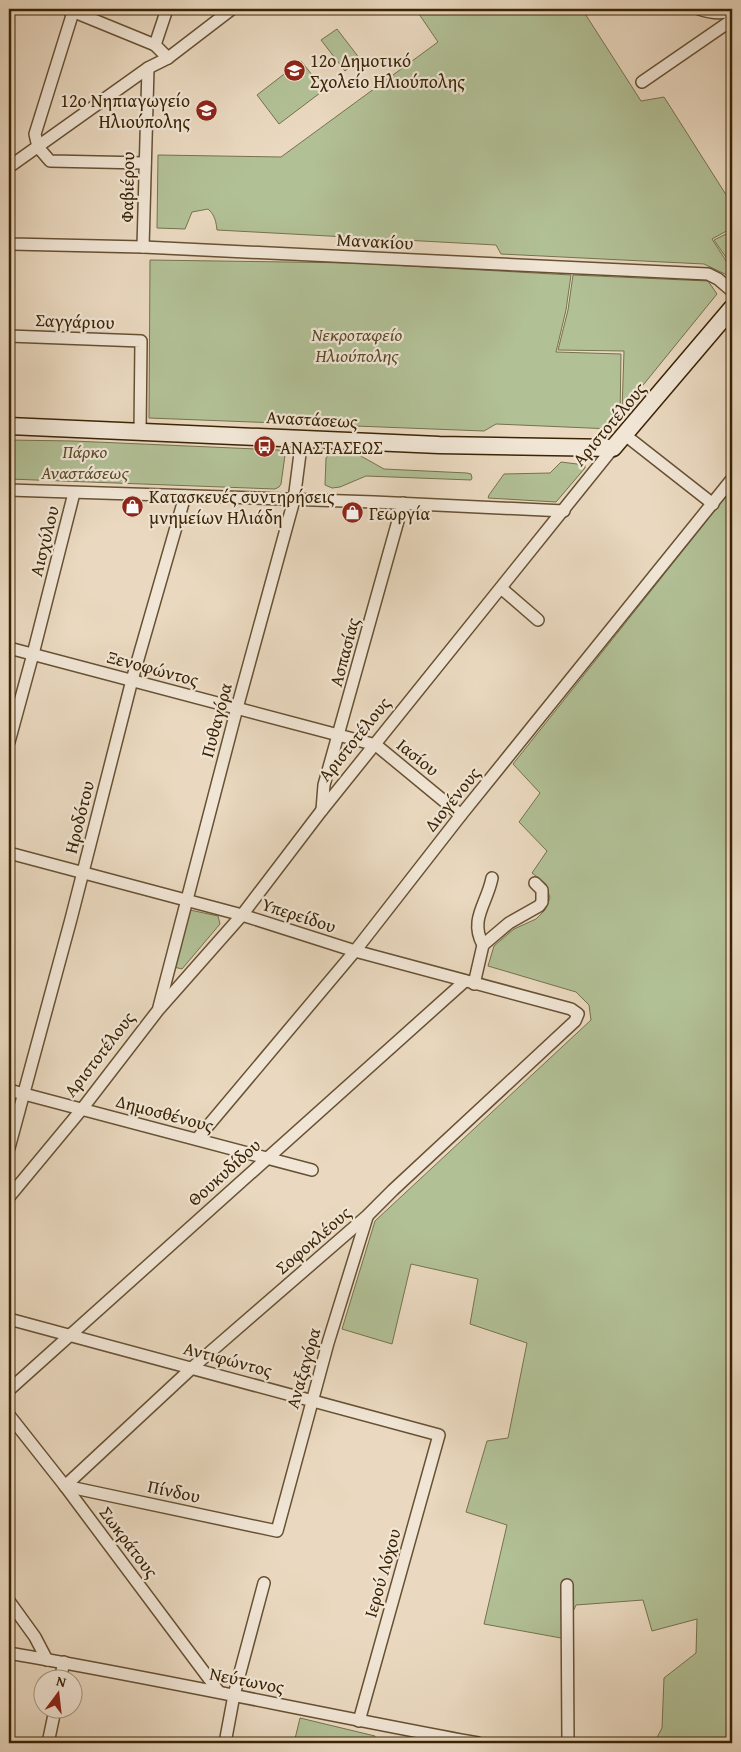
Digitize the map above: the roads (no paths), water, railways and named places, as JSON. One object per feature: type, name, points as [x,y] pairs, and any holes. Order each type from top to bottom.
[{"type":"street","points":[[156,45],[167,9]]},
{"type":"street","points":[[9,167],[148,68],[168,58],[232,9]]},
{"type":"street","points":[[699,9],[714,13],[732,11]]},
{"type":"street","points":[[144,164],[50,161],[38,146],[35,134],[71,10],[156,45],[168,58]]},
{"type":"street","points":[[642,82],[732,20]]},
{"type":"street","name":"Φαβιέρου","points":[[143,247],[148,68]]},
{"type":"street","name":"Μανακίου","points":[[10,242],[708,274],[718,279],[732,291]]},
{"type":"street","name":"Αριστοτέλους","points":[[9,1197],[82,1109],[159,1009],[242,915],[322,810],[613,448],[732,308]]},
{"type":"street","name":"Σαγγάριου","points":[[9,336],[141,341],[140,432]]},
{"type":"street","name":"Αναστάσεως","points":[[9,426],[478,446],[613,448]]},
{"type":"street","points":[[625,435],[713,504]]},
{"type":"street","name":"Πυθαγόρα","points":[[159,1009],[237,708],[294,500],[302,438]]},
{"type":"street","name":"Διογένους","points":[[197,1139],[355,951],[461,815],[732,479]]},
{"type":"street","points":[[9,490],[403,503],[564,511]]},
{"type":"street","name":"Αισχύλου","points":[[9,742],[74,493]]},
{"type":"street","name":"Ηροδότου","points":[[9,1148],[132,680],[185,496]]},
{"type":"street","name":"Ασπασίας","points":[[322,810],[324,786],[340,736],[403,503]]},
{"type":"street","points":[[502,588],[538,620]]},
{"type":"street","name":"Ξενοφώντος","points":[[9,648],[376,745]]},
{"type":"street","name":"Ιασίου","points":[[376,745],[461,815]]},
{"type":"street","name":"Υπερείδου","points":[[9,853],[242,915],[355,951],[571,1009],[578,1014]]},
{"type":"street","points":[[483,945],[478,936],[476,923],[492,878]]},
{"type":"street","points":[[469,982],[483,945],[509,924],[539,906],[542,902],[542,890],[535,884]]},
{"type":"street","name":"Θουκυδίδου","points":[[9,1390],[266,1157],[469,982]]},
{"type":"street","name":"Σοφοκλέους","points":[[65,1486],[192,1368],[367,1216],[392,1190],[575,1020],[578,1014]]},
{"type":"street","name":"Δημοσθένους","points":[[9,1090],[312,1170]]},
{"type":"street","name":"Αναξαγόρα","points":[[277,1531],[312,1401],[367,1216]]},
{"type":"street","name":"Αντιφώντος","points":[[9,1319],[438,1435]]},
{"type":"street","name":"Σωκράτους","points":[[9,1415],[65,1486],[219,1692]]},
{"type":"street","name":"Ιερού Λόχου","points":[[359,1721],[438,1435]]},
{"type":"street","name":"Πίνδου","points":[[65,1486],[277,1531]]},
{"type":"street","points":[[225,1743],[234,1695],[264,1583]]},
{"type":"street","points":[[567,1585],[568,1743]]},
{"type":"street","points":[[9,1601],[35,1637],[47,1660]]},
{"type":"street","name":"Νεύτωνος","points":[[9,1653],[64,1662],[478,1743]]},
{"type":"street","points":[[62,1670],[64,1662]]},
{"type":"street","points":[[48,1743],[53,1720]]},
{"type":"place","name":"12ο Δημοτικό Σχολείο Ηλιούπολης","points":[[294,70]]},
{"type":"place","name":"12ο Νηπιαγωγείο Ηλιούπολης","points":[[206,110]]},
{"type":"place","name":"ΑΝΑΣΤΑΣΕΩΣ","points":[[264,447]]},
{"type":"place","name":"Κατασκευές συντηρήσεις μνημείων Ηλιάδη","points":[[133,506]]},
{"type":"place","name":"Γεωργία","points":[[353,513]]},
{"type":"park label","name":"Νεκροταφείο Ηλιούπολης","points":[[357,344]]},
{"type":"park label","name":"Πάρκο Αναστάσεως","points":[[85,461]]}]
